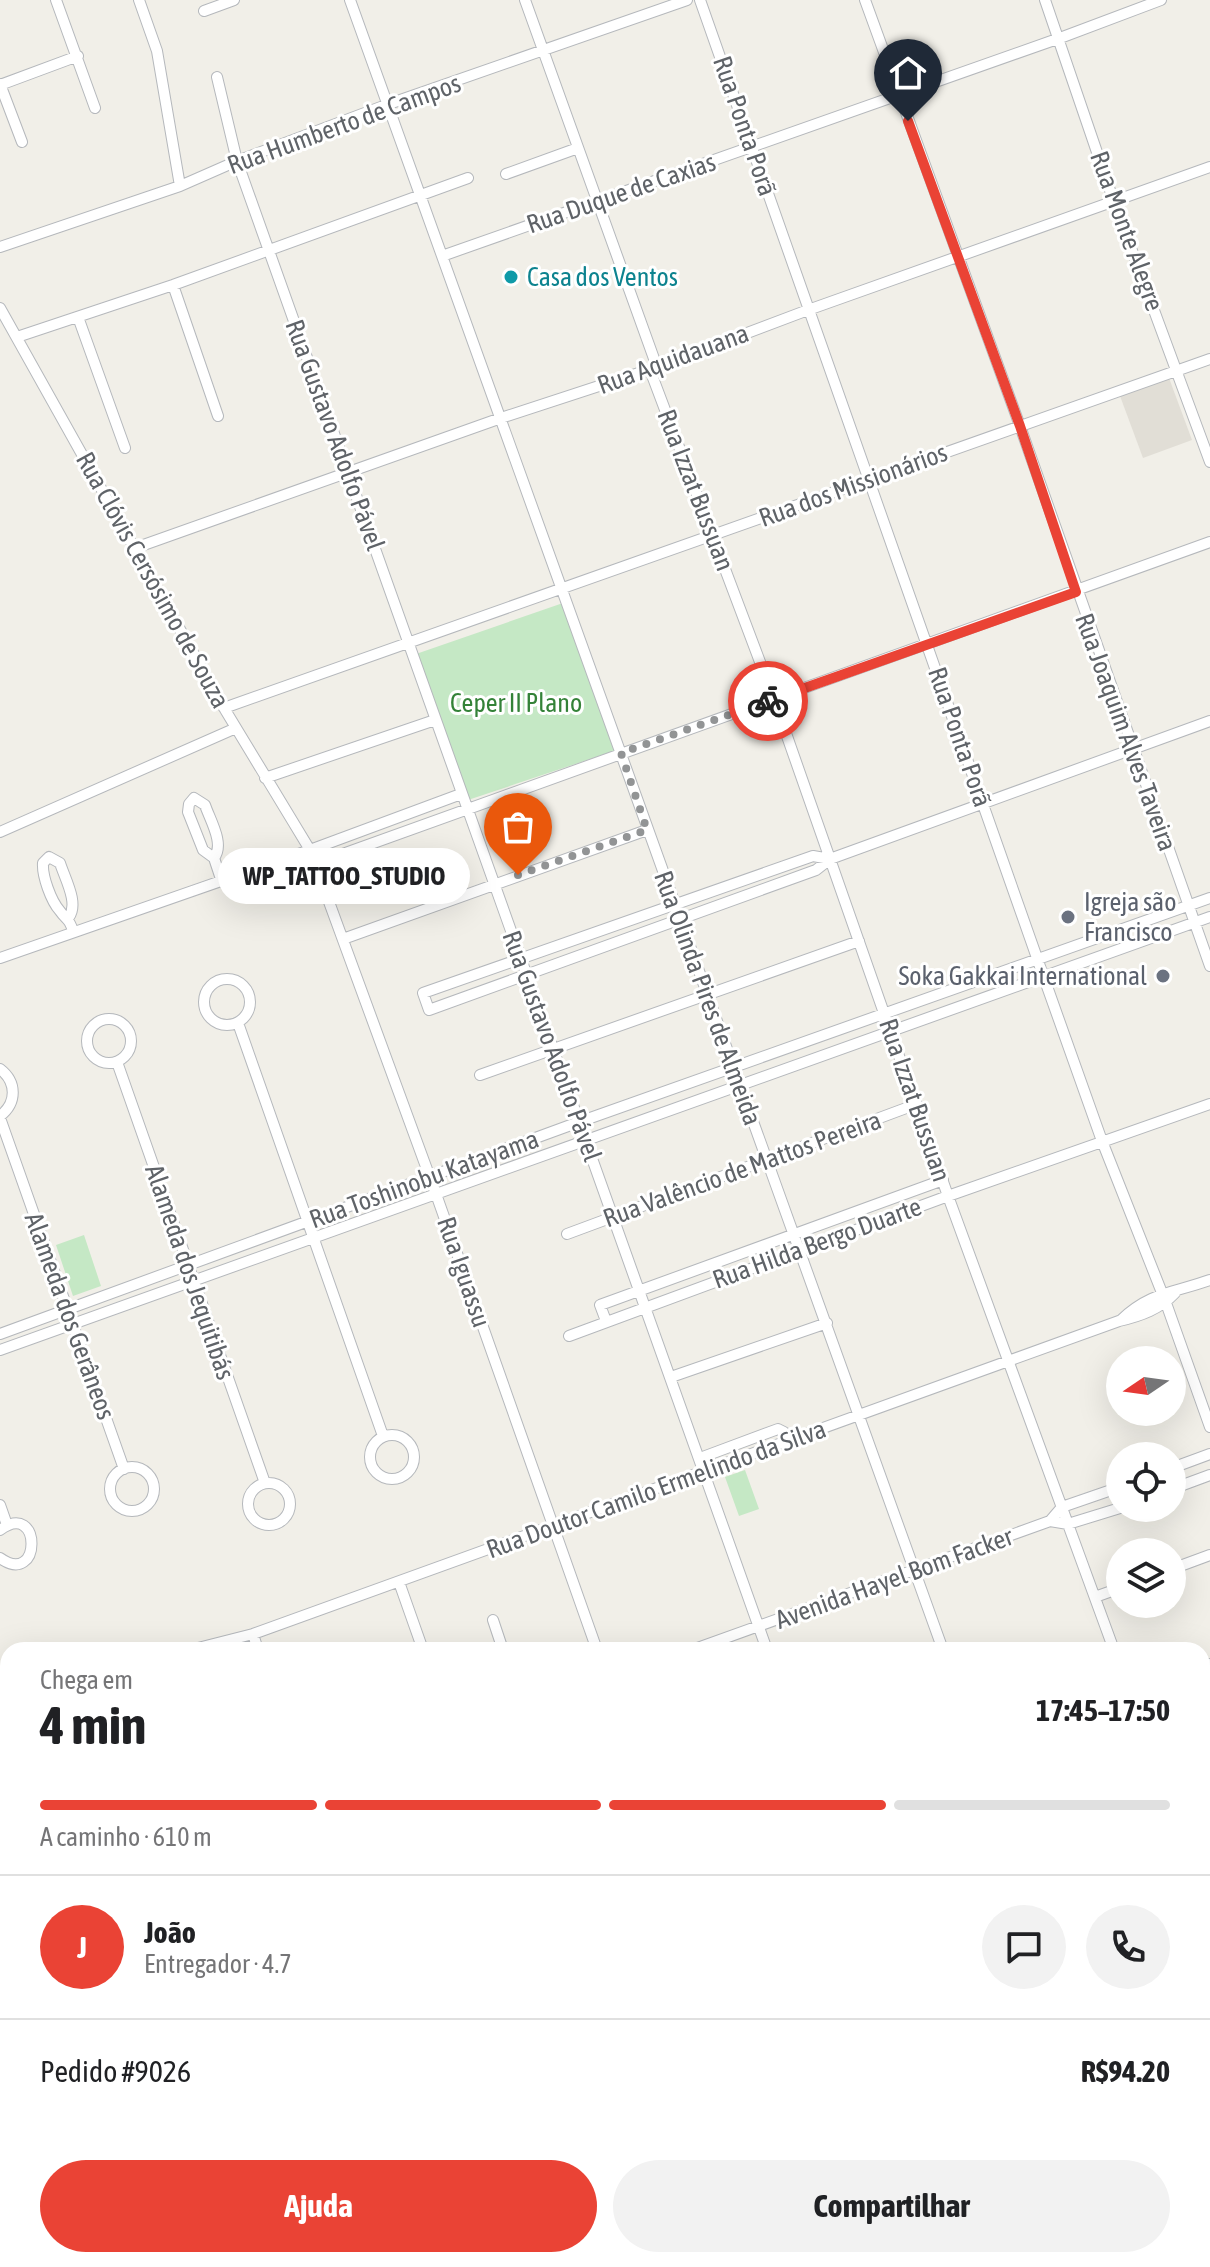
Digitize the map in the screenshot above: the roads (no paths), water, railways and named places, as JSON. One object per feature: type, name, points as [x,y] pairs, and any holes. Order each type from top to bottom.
[{"type":"street","points":[[56,0],[95,108]]},
{"type":"street","points":[[139,0],[157,51],[180,186]]},
{"type":"street","name":"Rua Olinda Pires de Almeida","points":[[350,0],[940,1642]]},
{"type":"street","name":"Rua Izzat Bussuan","points":[[525,0],[713,535],[892,1030],[948,1196],[1111,1642]]},
{"type":"street","name":"Rua Humberto de Campos","points":[[0,247],[180,186],[237,161],[386,105],[687,0]]},
{"type":"street","name":"Rua Ponta Porã","points":[[700,0],[1102,1141],[1164,1297],[1210,1427]]},
{"type":"street","name":"Rua Joaquim Alves Taveira","points":[[865,0],[1020,426],[1210,966]]},
{"type":"street","name":"Rua Monte Alegre","points":[[1045,0],[1114,202],[1210,462]]},
{"type":"street","name":"Rua Duque de Caxias","points":[[442,256],[1161,0]]},
{"type":"street","points":[[204,11],[230,1]]},
{"type":"street","points":[[22,142],[0,84],[78,56]]},
{"type":"street","name":"Rua Gustavo Adolfo Pável","points":[[217,77],[237,161],[764,1642]]},
{"type":"street","points":[[506,174],[578,148]]},
{"type":"street","name":"Rua Aquidauana","points":[[135,548],[501,418],[654,368],[1210,167]]},
{"type":"street","points":[[17,337],[173,285],[468,178]]},
{"type":"street","points":[[173,285],[218,416]]},
{"type":"street","name":"Rua Clóvis Cersósimo de Souza","points":[[0,308],[224,708],[310,850]]},
{"type":"street","points":[[78,317],[125,448]]},
{"type":"street","name":"Rua dos Missionários","points":[[224,708],[1210,359]]},
{"type":"street","points":[[315,864],[1210,542]]},
{"type":"street","points":[[265,778],[435,720]]},
{"type":"street","points":[[830,859],[813,856],[423,993],[429,1010],[816,870],[830,859],[982,802],[1210,721]]},
{"type":"street","points":[[0,832],[236,728]]},
{"type":"street","points":[[0,958],[461,794]]},
{"type":"street","points":[[214,858],[219,845],[205,805],[194,798],[188,812],[203,850],[214,858],[221,879]]},
{"type":"street","points":[[343,939],[647,830]]},
{"type":"street","name":"Rua Iguassu","points":[[310,850],[430,1177],[594,1642]]},
{"type":"street","points":[[69,917],[73,904],[60,863],[49,857],[43,863],[43,871],[58,909],[69,917],[73,931]]},
{"type":"street","name":"Rua Toshinobu Katayama","points":[[0,1334],[579,1122],[1210,898]]},
{"type":"street","name":"Rua Toshinobu Katayama","points":[[0,1350],[1210,917]]},
{"type":"street","points":[[480,1075],[859,941]]},
{"type":"street","points":[[233,979],[250,996],[249,1012],[238,1023],[224,1026],[207,1013],[204,1006],[206,992],[217,981],[233,979]]},
{"type":"street","points":[[103,1020],[117,1021],[129,1031],[128,1052],[117,1062],[103,1062],[89,1048],[89,1034],[103,1020]]},
{"type":"street","points":[[238,1023],[383,1436]]},
{"type":"street","name":"Alameda dos Jequitibás","points":[[117,1062],[265,1483]]},
{"type":"street","points":[[0,1069],[10,1079],[14,1096],[0,1117]]},
{"type":"street","name":"Rua Valêncio de Mattos Pereira","points":[[567,1234],[917,1104]]},
{"type":"street","name":"Rua Hilda Bergo Duarte","points":[[569,1336],[800,1249],[1210,1104]]},
{"type":"street","name":"Alameda dos Gerâneos","points":[[0,1117],[124,1469]]},
{"type":"street","points":[[505,1150],[511,1167]]},
{"type":"street","name":"Rua Hilda Bergo Duarte","points":[[606,1321],[600,1305],[943,1180]]},
{"type":"street","points":[[1164,1297],[1210,1280]]},
{"type":"street","name":"Rua Doutor Camilo Ermelindo da Silva","points":[[222,1642],[253,1634],[1010,1363],[1119,1321],[1137,1304],[1164,1297]]},
{"type":"street","points":[[671,1377],[827,1323]]},
{"type":"street","points":[[700,1458],[778,1429],[784,1432],[789,1442]]},
{"type":"street","points":[[397,1435],[413,1448],[411,1469],[400,1477],[385,1477],[371,1461],[373,1447],[383,1436],[397,1435]]},
{"type":"street","points":[[1186,1463],[1210,1454]]},
{"type":"street","points":[[138,1468],[153,1483],[153,1497],[149,1504],[137,1511],[122,1509],[112,1499],[113,1478],[124,1469],[138,1468]]},
{"type":"street","points":[[1186,1484],[1210,1475]]},
{"type":"street","name":"Alameda dos Jequitibás","points":[[272,1482],[285,1488],[291,1501],[288,1515],[276,1524],[256,1520],[249,1509],[250,1495],[258,1485],[265,1483],[272,1482]]},
{"type":"street","points":[[1062,1507],[1106,1492]]},
{"type":"street","points":[[0,1505],[4,1528],[25,1528],[32,1538],[32,1550],[25,1560],[6,1562],[0,1558]]},
{"type":"street","name":"Avenida Hayel Bom Facker","points":[[715,1642],[1050,1521],[1062,1507]]},
{"type":"street","points":[[1068,1524],[1106,1512]]},
{"type":"street","name":"Avenida Hayel Bom Facker","points":[[1050,1521],[1068,1524]]},
{"type":"street","points":[[1186,1564],[1210,1555]]},
{"type":"street","points":[[399,1582],[420,1642]]},
{"type":"street","points":[[1095,1597],[1106,1593]]},
{"type":"street","points":[[493,1620],[500,1642]]},
{"type":"street","points":[[253,1634],[256,1642]]},
{"type":"place","name":"Casa dos Ventos","points":[[511,277]]},
{"type":"place","name":"WP_TATTOO_STUDIO","points":[[518,875]]},
{"type":"place","name":"Igreja são Francisco","points":[[1068,917]]},
{"type":"place","name":"Soka Gakkai International","points":[[1163,976]]},
{"type":"park label","name":"Ceper II Plano","points":[[516,703]]}]
